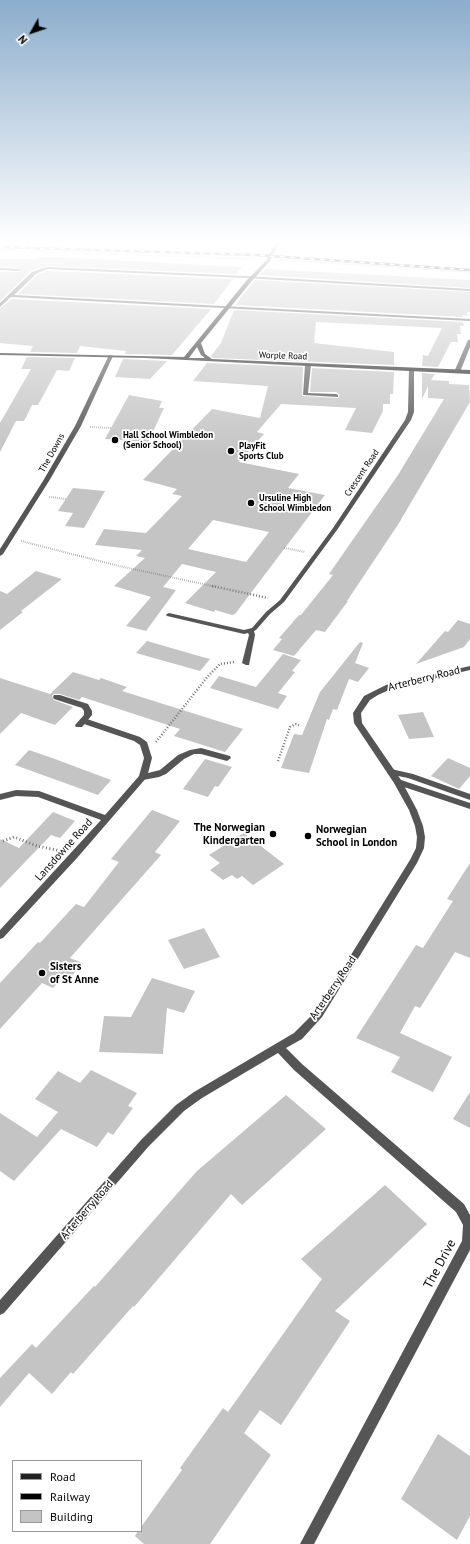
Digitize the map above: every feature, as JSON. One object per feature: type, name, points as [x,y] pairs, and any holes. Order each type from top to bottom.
[{"type":"main road","points":[[185,359],[223,313]]},
{"type":"main road","points":[[198,343],[203,355],[213,360]]},
{"type":"main road","name":"Worple Road","points":[[0,354],[111,356],[470,372]]},
{"type":"street","points":[[341,313],[470,320]]},
{"type":"street","points":[[457,372],[470,341]]},
{"type":"street","name":"The Downs","points":[[0,554],[37,496],[78,426],[111,356]]},
{"type":"street","points":[[308,365],[305,394],[336,396]]},
{"type":"street","name":"Crescent Road","points":[[250,631],[254,629],[268,613],[282,601],[317,555],[408,420],[411,412],[411,369]]},
{"type":"street","points":[[169,615],[238,632],[250,631],[252,635],[246,663]]},
{"type":"street","name":"Arterberry Road","points":[[0,1309],[145,1143],[180,1108],[198,1095],[298,1036],[319,1014],[414,861],[420,848],[421,837],[419,826],[413,810],[398,782],[358,723],[357,714],[360,706],[375,693],[389,687],[470,668]]},
{"type":"street","points":[[57,697],[85,706],[88,711],[88,715],[82,723],[137,739],[144,744],[148,752],[148,758],[143,776],[156,775],[181,757],[194,752],[201,752],[227,758]]},
{"type":"street","points":[[391,772],[410,776],[470,797]]},
{"type":"street","name":"Lansdowne Road","points":[[0,936],[74,856],[143,776]]},
{"type":"street","points":[[398,782],[470,806]]},
{"type":"street","points":[[0,797],[16,793],[39,794],[106,819]]},
{"type":"street","name":"The Drive","points":[[280,1048],[298,1067],[460,1208],[470,1224],[468,1242],[308,1544]]},
{"type":"path","points":[[78,426],[111,428]]},
{"type":"path","points":[[37,496],[66,499]]},
{"type":"path","points":[[10,538],[119,566],[282,601]]},
{"type":"path","points":[[284,548],[317,555]]},
{"type":"path","points":[[148,752],[208,676],[220,664],[230,662],[246,663]]},
{"type":"path","points":[[278,761],[290,727],[296,724],[301,726]]},
{"type":"path","points":[[3,841],[14,836],[37,846],[54,848],[74,856]]},
{"type":"building","points":[[0,313],[208,313],[172,355],[125,354],[126,351],[80,346],[77,353],[30,352],[33,346],[0,343]]},
{"type":"building","points":[[233,313],[292,313],[463,322],[464,326],[460,326],[461,334],[457,334],[458,342],[451,342],[438,367],[422,366],[423,355],[428,356],[442,328],[316,322],[314,343],[394,352],[394,365],[213,358],[211,356],[221,343]]},
{"type":"building","points":[[388,313],[467,313],[468,316],[462,315],[463,317]]},
{"type":"building","points":[[27,357],[75,358],[69,371],[57,370],[38,405],[32,405],[24,421],[16,421],[0,452],[0,423],[31,369],[21,369]]},
{"type":"building","points":[[123,359],[167,361],[150,379],[115,377]]},
{"type":"building","points":[[207,363],[303,367],[302,396],[338,398],[340,395],[336,392],[310,392],[312,368],[394,372],[393,394],[390,394],[390,404],[383,404],[383,411],[372,433],[345,430],[356,408],[281,404],[257,432],[264,434],[239,462],[299,474],[288,488],[325,495],[235,614],[232,615],[215,610],[214,612],[185,603],[216,572],[182,564],[163,587],[176,590],[146,631],[126,626],[151,597],[114,586],[145,558],[136,556],[142,550],[95,545],[104,529],[146,533],[182,496],[172,494],[177,489],[143,480],[212,409],[260,418],[268,386],[193,381]],"holes":[[[213,520],[269,532],[246,562],[188,549]]]},
{"type":"building","points":[[422,373],[435,374],[431,380],[449,381],[449,384],[469,385],[470,402],[399,523],[348,601],[325,632],[316,630],[294,656],[273,650],[282,639],[279,638],[299,615],[301,615],[333,575],[329,574],[398,475],[444,399],[428,398],[428,386],[422,399]]},
{"type":"building","points":[[129,395],[162,401],[159,408],[164,408],[148,442],[105,439]]},
{"type":"building","points":[[73,488],[105,491],[84,528],[65,526],[73,513],[58,511]]},
{"type":"building","points":[[36,571],[62,579],[21,611],[23,612],[0,630],[0,591],[7,594]]},
{"type":"building","points":[[458,620],[470,624],[470,639],[464,647],[416,664],[445,631],[448,632]]},
{"type":"building","points":[[147,641],[210,659],[200,671],[136,653]]},
{"type":"building","points":[[360,642],[363,643],[355,663],[369,668],[358,682],[349,679],[337,710],[333,709],[329,720],[327,719],[309,773],[281,768],[294,734],[302,735],[320,692]]},
{"type":"building","points":[[283,654],[301,660],[292,671],[295,672],[278,693],[287,696],[278,709],[210,688],[219,676],[256,687]]},
{"type":"building","points":[[73,672],[99,680],[101,678],[127,687],[122,691],[243,729],[225,752],[174,736],[180,729],[82,697],[79,700],[60,694],[54,694],[52,696],[54,700],[73,707],[55,725],[21,713],[0,734],[0,678],[50,694]]},
{"type":"building","points":[[423,712],[434,737],[409,739],[398,715]]},
{"type":"building","points":[[29,750],[111,780],[98,795],[15,765]]},
{"type":"building","points":[[448,758],[470,768],[470,776],[459,789],[431,776]]},
{"type":"building","points":[[205,759],[232,767],[218,787],[215,786],[208,797],[183,789]]},
{"type":"building","points":[[152,810],[180,821],[155,852],[161,855],[70,958],[83,963],[69,979],[63,977],[53,988],[42,983],[0,1029],[0,983],[76,904],[84,907],[119,862],[111,859]]},
{"type":"building","points":[[53,812],[75,821],[60,838],[51,835],[0,888],[0,839],[19,848]]},
{"type":"building","points":[[244,833],[284,864],[253,885],[242,876],[237,879],[232,875],[223,880],[210,870],[220,863],[209,855]]},
{"type":"building","points":[[470,863],[470,958],[455,952],[420,1008],[415,1006],[400,1033],[452,1057],[433,1092],[391,1072],[400,1057],[356,1038],[416,945],[423,948],[453,901],[447,899]]},
{"type":"building","points":[[204,928],[220,957],[184,969],[168,940]]},
{"type":"building","points":[[152,978],[195,991],[184,1013],[167,1008],[163,1054],[99,1052],[104,1016],[131,1017]]},
{"type":"building","points":[[91,1070],[137,1093],[128,1106],[133,1108],[113,1135],[108,1132],[97,1147],[61,1129],[14,1181],[0,1171],[0,1113],[37,1137],[58,1112],[35,1099],[58,1071],[80,1083]]},
{"type":"building","points":[[470,1092],[470,1128],[453,1119]]},
{"type":"building","points":[[286,1095],[326,1129],[242,1205],[231,1194],[134,1307],[133,1306],[73,1374],[71,1372],[52,1394],[29,1373],[0,1407],[0,1378],[32,1344],[36,1348],[94,1286],[95,1287],[197,1171]]},
{"type":"building","points":[[385,1185],[427,1224],[335,1311],[350,1321],[281,1425],[260,1410],[244,1433],[271,1455],[210,1544],[144,1544],[135,1536],[137,1532],[142,1532],[142,1526],[182,1470],[180,1468],[223,1408],[228,1412],[322,1279],[301,1259]]},
{"type":"building","points":[[438,1434],[470,1456],[470,1516],[457,1540],[401,1499]]},
{"type":"place","name":"Hall School Wimbledon (Senior School)","points":[[115,440]]},
{"type":"place","name":"PlayFit Sports Club","points":[[231,451]]},
{"type":"place","name":"Ursuline High School Wimbledon","points":[[251,503]]},
{"type":"place","name":"The Norwegian Kindergarten","points":[[273,834]]},
{"type":"place","name":"Norwegian School in London","points":[[308,836]]},
{"type":"place","name":"Sisters of St Anne","points":[[42,973]]}]
